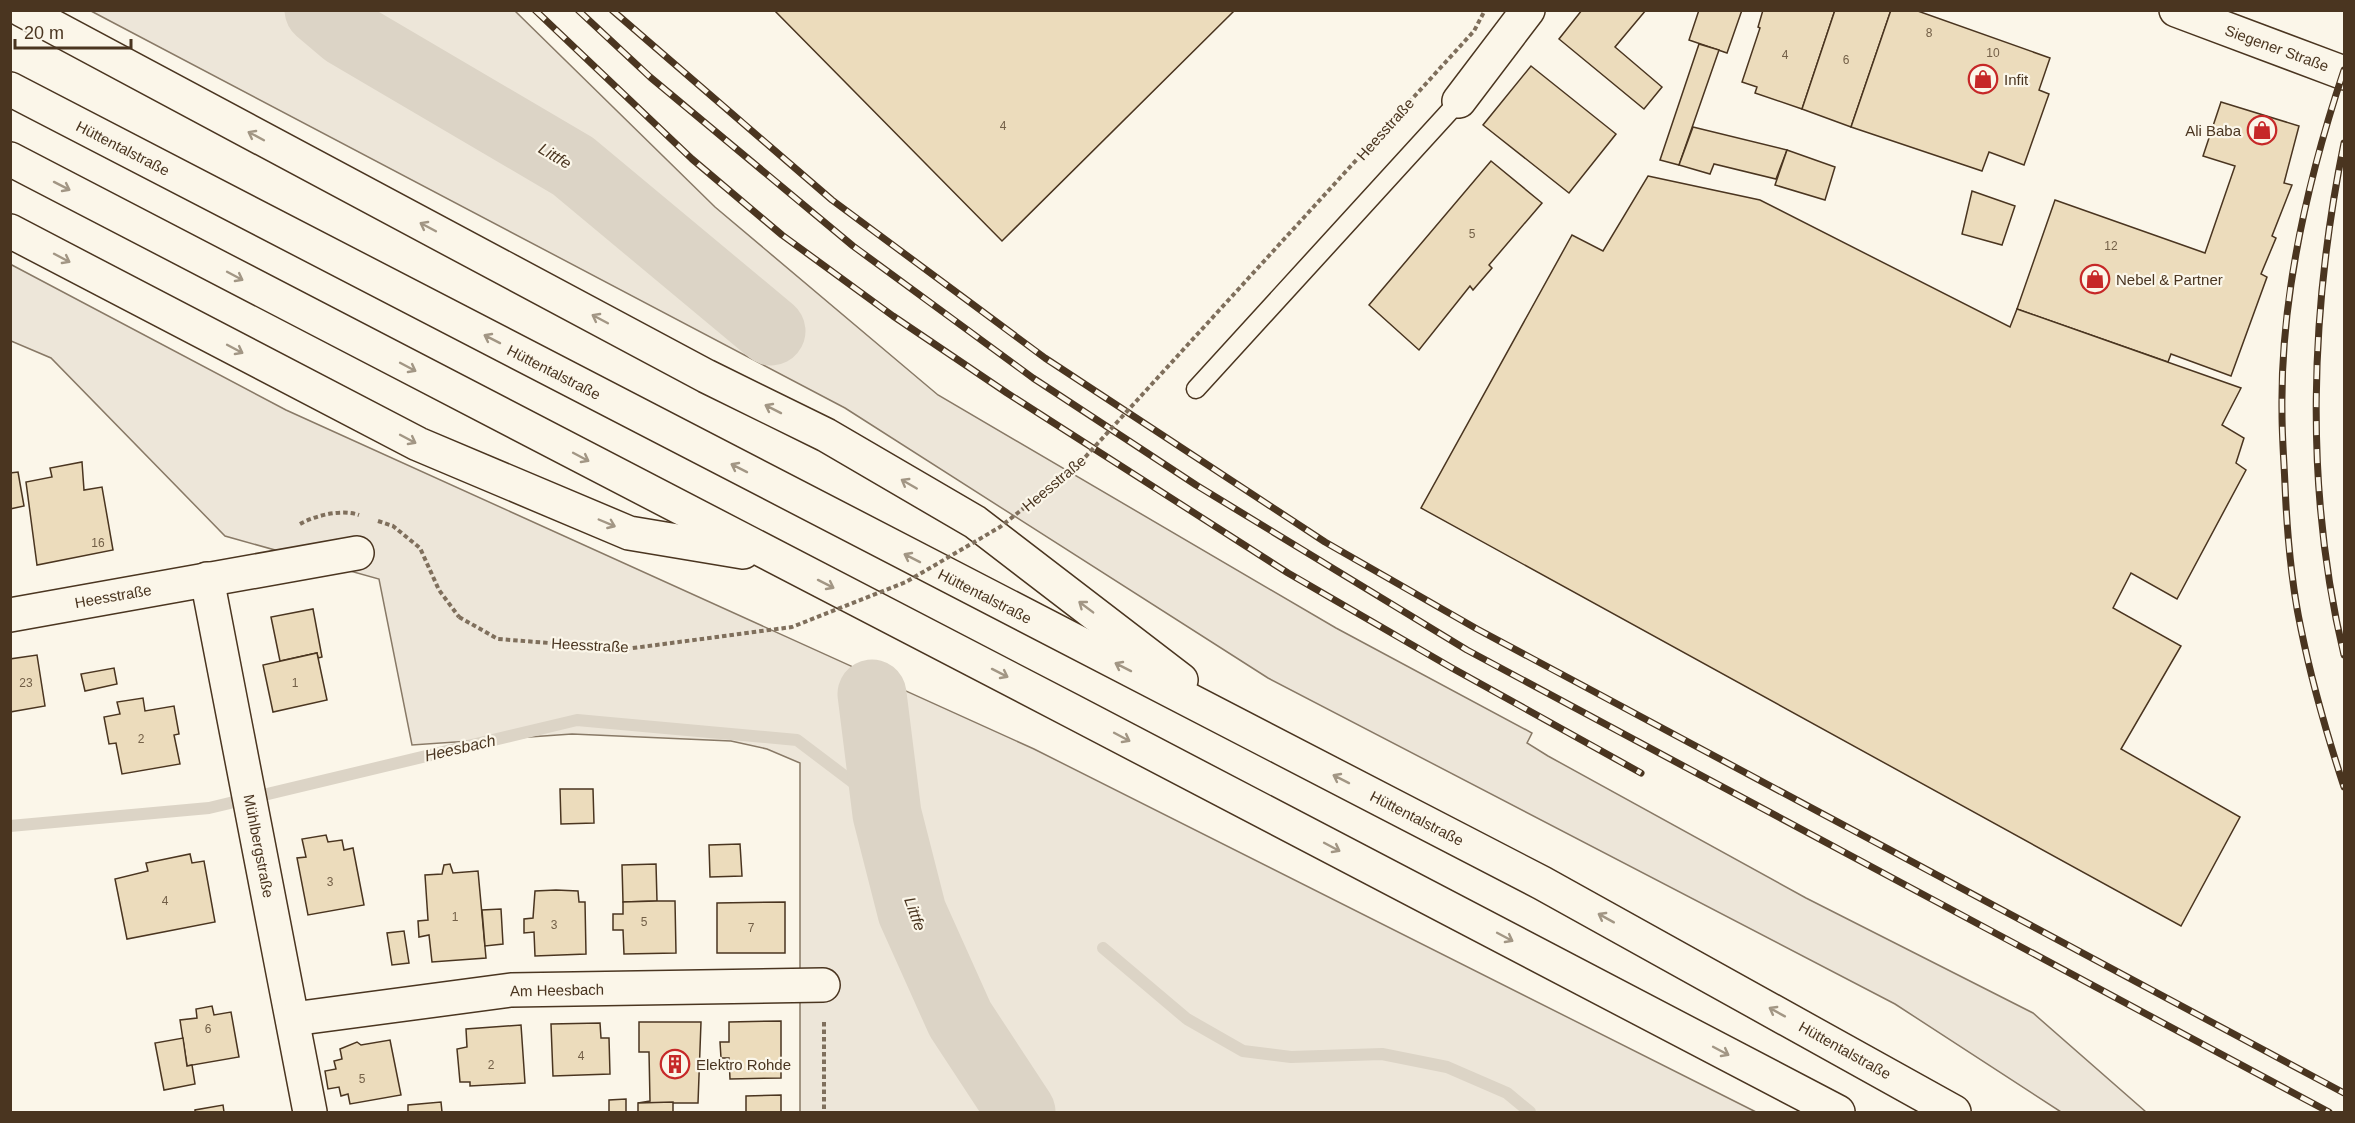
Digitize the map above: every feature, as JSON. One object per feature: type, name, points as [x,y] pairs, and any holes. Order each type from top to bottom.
[{"type":"main road","points":[[22,10],[696,370],[826,435],[965,517],[1250,732]]},
{"type":"main road","points":[[1459,101],[1528,10]]},
{"type":"main road","name":"Siegener Straße","points":[[2176,10],[2344,73]]},
{"type":"main road","name":"Hüttentalstraße","points":[[10,89],[1542,883],[1902,1081],[1954,1113]]},
{"type":"main road","points":[[10,159],[1091,721],[1838,1113]]},
{"type":"main road","points":[[10,231],[418,444],[629,533],[774,558]]},
{"type":"main road","name":"Heesstraße","points":[[10,615],[357,553]]},
{"type":"main road","name":"Mühlbergstraße","points":[[207,579],[310,1113]]},
{"type":"main road","name":"Am Heesbach","points":[[293,1020],[511,990],[823,985]]},
{"type":"lane","points":[[1196,389],[1459,101]]},
{"type":"path","name":"Heesstraße","points":[[459,617],[498,639],[626,649],[792,627],[906,582],[1000,527],[1078,465],[1474,31],[1485,10]]},
{"type":"path","points":[[823,985],[824,1113]]},
{"type":"shaded area","points":[[91,11],[515,11],[715,207],[938,395],[1336,628],[1532,733],[1527,743],[1548,756],[1806,898],[2033,1013],[2146,1112],[2061,1112],[1895,1004],[1268,678],[845,408]]},
{"type":"shaded area","points":[[10,264],[286,410],[1034,749],[1756,1112],[800,1112],[800,763],[767,749],[731,741],[572,734],[412,745],[379,579],[225,536],[51,358],[11,341]]},
{"type":"building","points":[[774,10],[1235,10],[1002,241]]},
{"type":"building","points":[[1582,10],[1646,10],[1615,47],[1662,87],[1644,109],[1559,39]]},
{"type":"building","points":[[1699,10],[1742,10],[1727,53],[1689,40]]},
{"type":"building","points":[[1763,10],[1835,10],[1802,109],[1755,93],[1757,87],[1742,82],[1760,28],[1758,27]]},
{"type":"building","points":[[1835,10],[1891,10],[1851,127],[1802,109]]},
{"type":"building","points":[[1891,10],[1915,10],[2050,58],[2039,90],[2049,94],[2024,165],[1989,152],[1982,171],[1851,127]]},
{"type":"building","points":[[1699,44],[1719,50],[1679,165],[1660,160]]},
{"type":"building","points":[[1531,66],[1616,134],[1569,193],[1483,125]]},
{"type":"building","points":[[2221,102],[2299,126],[2284,183],[2292,185],[2272,236],[2276,238],[2261,274],[2267,277],[2231,376],[2171,354],[2168,362],[2017,309],[2055,200],[2205,253],[2235,166],[2203,156]]},
{"type":"building","points":[[1693,127],[1787,150],[1776,179],[1714,164],[1710,174],[1679,165]]},
{"type":"building","points":[[1787,150],[1835,167],[1825,200],[1775,185]]},
{"type":"building","points":[[1491,161],[1542,203],[1489,265],[1492,268],[1473,290],[1470,286],[1419,350],[1369,305]]},
{"type":"building","points":[[1648,176],[1760,200],[2010,327],[2017,309],[2241,388],[2222,425],[2244,438],[2236,463],[2246,470],[2177,599],[2131,573],[2113,608],[2181,646],[2121,749],[2240,817],[2181,926],[1421,508],[1572,235],[1603,251]]},
{"type":"building","points":[[1972,191],[2015,206],[2002,245],[1962,234]]},
{"type":"building","points":[[82,462],[84,490],[102,487],[113,550],[37,565],[26,482],[52,477],[50,468]]},
{"type":"building","points":[[18,472],[24,506],[10,509],[10,473]]},
{"type":"building","points":[[313,609],[322,657],[318,658],[317,653],[280,661],[271,617]]},
{"type":"building","points":[[317,653],[327,700],[273,712],[263,665]]},
{"type":"building","points":[[37,655],[45,706],[10,712],[10,659]]},
{"type":"building","points":[[114,668],[117,684],[85,691],[81,674]]},
{"type":"building","points":[[143,698],[145,711],[174,706],[179,734],[174,735],[180,764],[122,774],[116,743],[109,744],[104,717],[120,714],[117,702]]},
{"type":"building","points":[[560,789],[593,789],[594,823],[561,824]]},
{"type":"building","points":[[326,835],[328,842],[342,840],[344,850],[353,848],[364,905],[308,915],[297,858],[306,857],[302,839]]},
{"type":"building","points":[[740,844],[742,876],[710,877],[709,845]]},
{"type":"building","points":[[190,854],[192,863],[204,861],[215,922],[127,939],[115,879],[148,871],[146,863]]},
{"type":"building","points":[[450,864],[453,873],[478,871],[486,958],[432,962],[429,935],[419,937],[418,921],[428,920],[425,875],[442,874],[444,865]]},
{"type":"building","points":[[656,864],[657,901],[623,902],[622,865]]},
{"type":"building","points":[[535,891],[578,891],[579,902],[585,902],[586,954],[535,956],[534,932],[524,933],[524,919],[533,918]]},
{"type":"building","points":[[675,901],[676,953],[624,954],[623,930],[613,930],[613,914],[623,914],[623,902]]},
{"type":"building","points":[[785,902],[785,953],[717,953],[717,903]]},
{"type":"building","points":[[501,909],[503,944],[485,946],[482,910]]},
{"type":"building","points":[[404,931],[409,963],[392,965],[387,933]]},
{"type":"building","points":[[212,1006],[214,1015],[231,1012],[239,1057],[187,1066],[180,1020],[197,1018],[196,1009]]},
{"type":"building","points":[[781,1021],[781,1078],[730,1079],[729,1058],[721,1058],[720,1042],[729,1042],[729,1022]]},
{"type":"building","name":"Elektro Rohde","points":[[639,1022],[701,1022],[698,1103],[638,1103],[650,1101],[649,1052],[639,1052]]},
{"type":"building","points":[[600,1023],[601,1038],[609,1038],[610,1074],[553,1076],[551,1024]]},
{"type":"building","points":[[521,1025],[525,1083],[470,1086],[470,1082],[460,1082],[457,1049],[467,1047],[466,1029]]},
{"type":"building","points":[[183,1038],[187,1066],[192,1065],[195,1084],[164,1090],[155,1043]]},
{"type":"building","points":[[390,1040],[401,1095],[350,1104],[348,1094],[341,1096],[339,1087],[328,1089],[325,1071],[336,1069],[334,1061],[342,1059],[340,1049],[357,1042],[361,1045]]},
{"type":"building","points":[[781,1095],[781,1112],[746,1112],[746,1096]]},
{"type":"building","points":[[626,1099],[626,1112],[609,1112],[609,1100]]},
{"type":"building","points":[[441,1102],[442,1112],[408,1112],[408,1105]]},
{"type":"building","points":[[673,1102],[673,1112],[638,1112],[638,1103]]},
{"type":"building","points":[[223,1105],[224,1112],[195,1112],[195,1110]]},
{"type":"waterway","name":"Littfe","points":[[319,10],[345,32],[573,166],[771,331]]},
{"type":"waterway","name":"Littfe","points":[[872,694],[887,814],[912,912],[960,1019],[1021,1112]]},
{"type":"waterway","name":"Heesbach","points":[[10,826],[209,808],[577,720],[797,740],[867,793],[887,814]]},
{"type":"waterway","points":[[1103,948],[1187,1019],[1243,1051],[1291,1057],[1382,1054],[1447,1067],[1507,1093],[1530,1112]]},
{"type":"railway","points":[[535,10],[692,159],[782,235],[893,316],[1007,393],[1288,573],[1452,668],[1641,773]]},
{"type":"railway","points":[[578,10],[650,77],[853,246],[1033,378],[1196,485],[1467,650],[2329,1112]]},
{"type":"railway","points":[[612,10],[832,200],[1045,358],[1325,542],[1477,629],[2344,1093]]},
{"type":"railway","points":[[2344,70],[2308,195],[2291,282],[2283,369],[2282,413],[2292,575],[2305,649],[2344,787]]},
{"type":"railway","points":[[2344,143],[2324,270],[2316,399],[2317,464],[2322,528],[2331,592],[2344,655]]},
{"type":"place","name":"Infit","points":[[1983,79]]},
{"type":"place","name":"Ali Baba","points":[[2262,130]]},
{"type":"place","name":"Nebel & Partner","points":[[2095,279]]},
{"type":"place","name":"Elektro Rohde","points":[[675,1064]]}]
